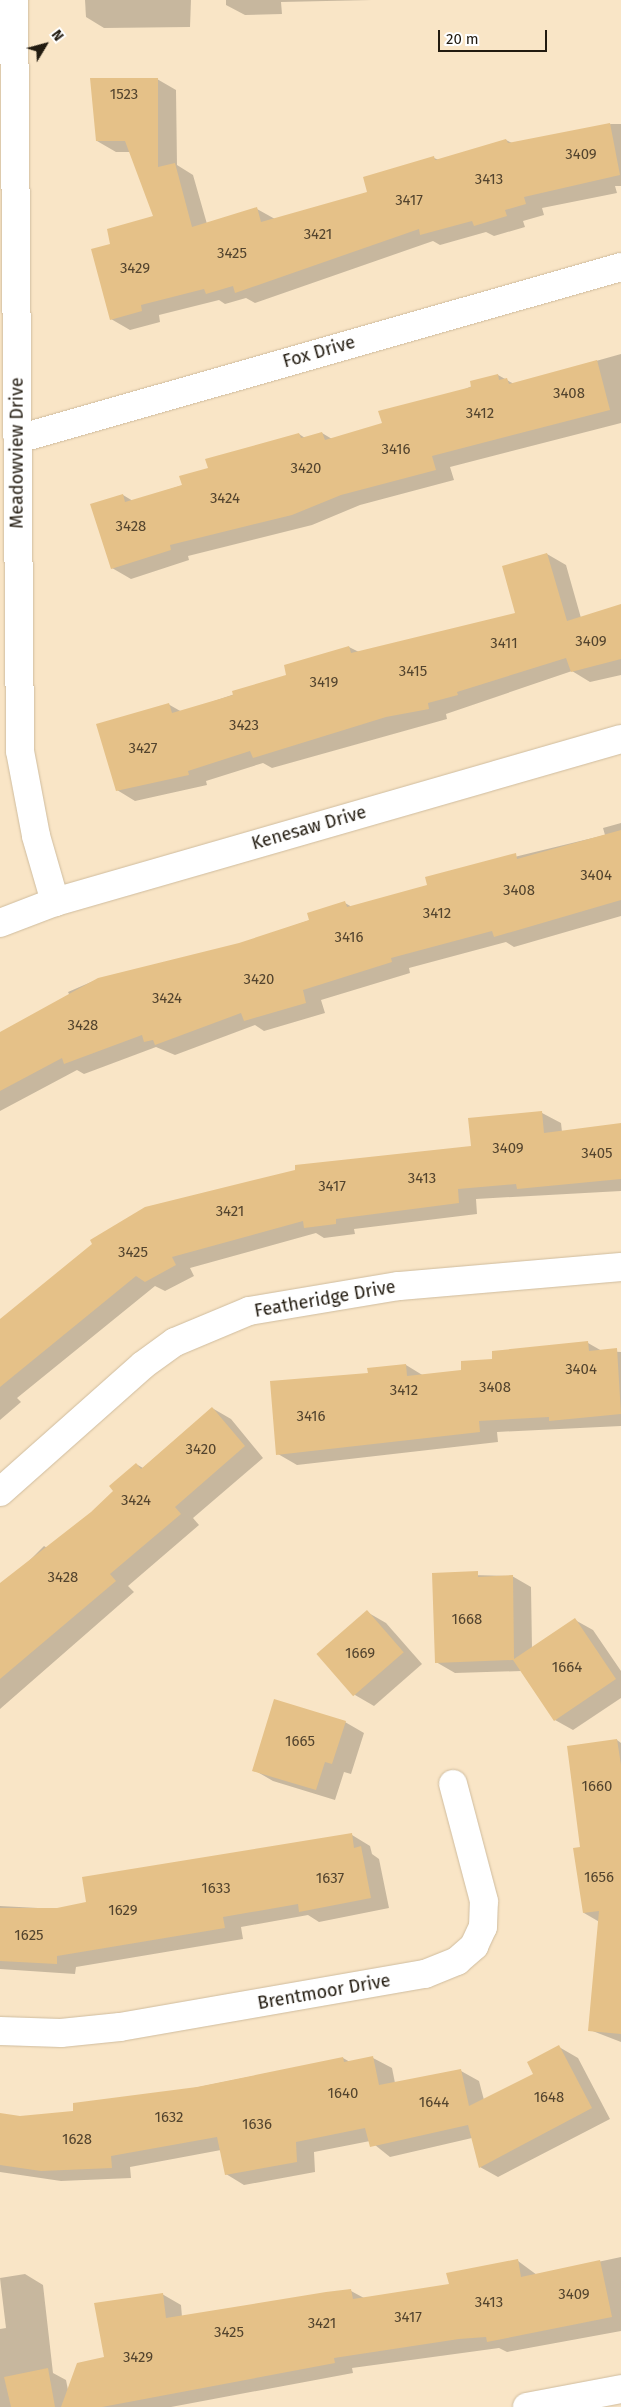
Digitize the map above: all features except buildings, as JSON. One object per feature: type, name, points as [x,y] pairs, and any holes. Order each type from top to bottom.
[{"type":"street","name":"Meadowview Drive","points":[[14,0],[18,439],[16,660],[20,751],[36,836],[55,902]]},
{"type":"street","name":"Fox Drive","points":[[18,439],[621,267]]},
{"type":"street","name":"Kenesaw Drive","points":[[0,923],[55,902],[621,739]]},
{"type":"street","name":"Featheridge Drive","points":[[0,1492],[151,1359],[175,1342],[249,1311],[399,1286],[621,1267]]},
{"type":"street","name":"Brentmoor Drive","points":[[0,2030],[61,2033],[120,2027],[425,1974],[457,1961],[474,1946],[483,1927],[484,1901],[452,1784]]},
{"type":"street","points":[[527,2407],[621,2389]]}]
